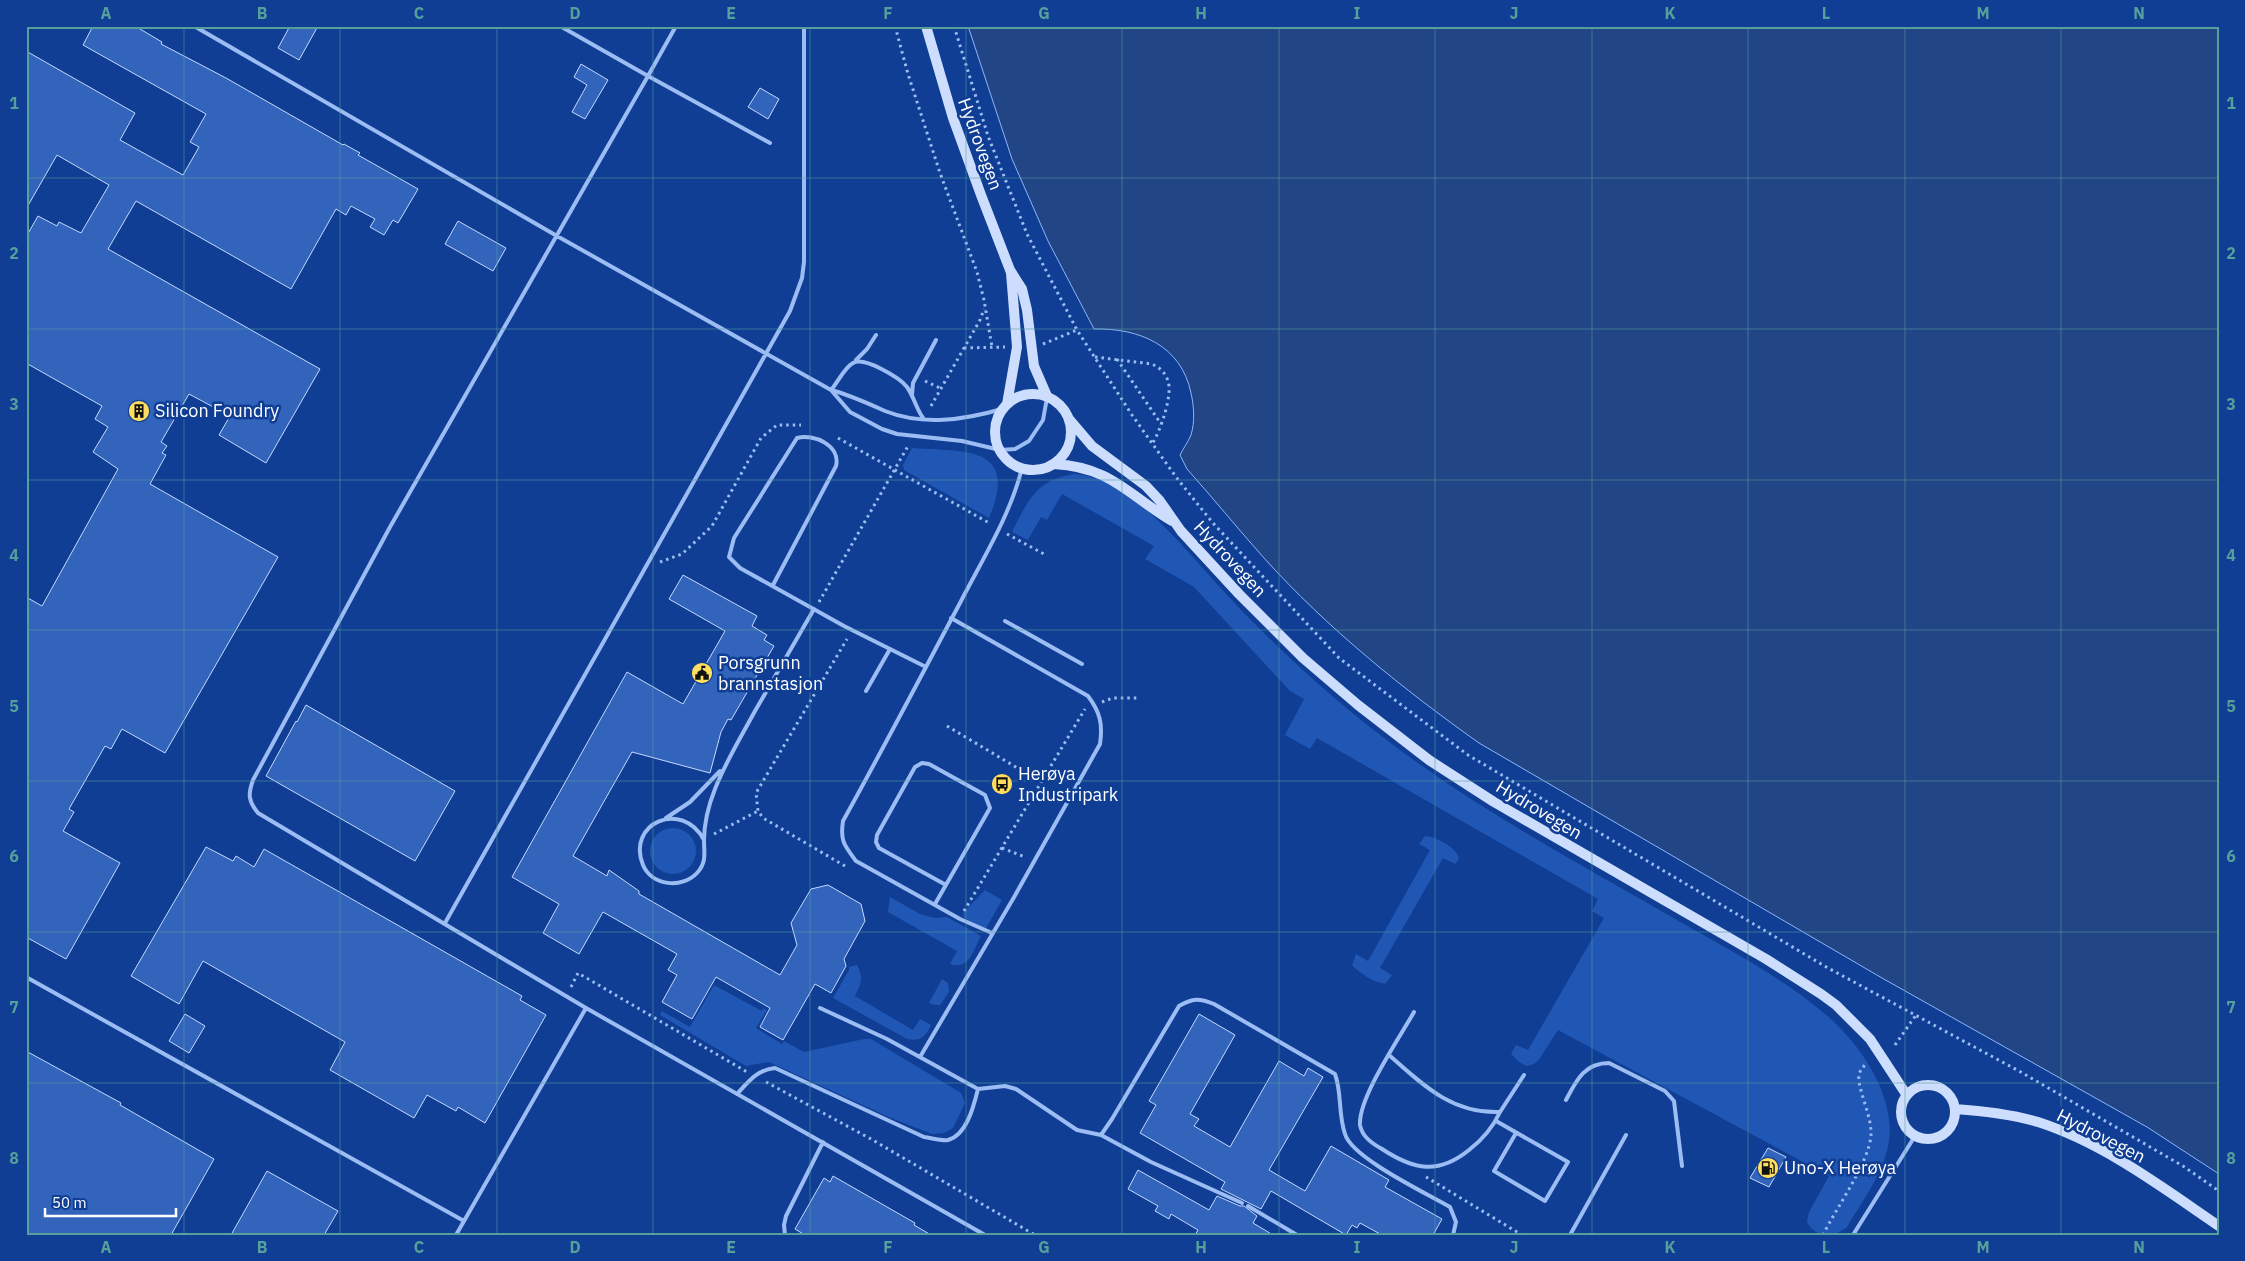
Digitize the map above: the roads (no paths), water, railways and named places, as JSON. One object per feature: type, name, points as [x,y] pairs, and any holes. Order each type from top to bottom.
[{"type":"street","name":"Hydrovegen","points":[[926,26],[953,118],[1010,270],[1022,289],[1027,310],[1034,366],[1047,396],[1057,401],[1069,419],[1092,446],[1146,486],[1160,501],[1174,522],[1282,638],[1386,728],[1429,760],[1502,807],[1766,959],[1836,1005],[1870,1038],[1906,1094]]},
{"type":"street","name":"Hydrovegen","points":[[1000,450],[995,436],[996,422],[1004,406],[1017,347],[1010,270]]},
{"type":"street","points":[[1004,406],[1026,394],[1047,396]]},
{"type":"street","points":[[1054,464],[1064,455],[1070,444],[1072,431],[1069,419]]},
{"type":"street","points":[[1000,450],[1009,462],[1022,468]]},
{"type":"street","name":"Hydrovegen","points":[[1022,468],[1033,470],[1044,469],[1054,464],[1074,465],[1103,474],[1121,484],[1154,510],[1174,522]]},
{"type":"street","points":[[1925,1084],[1936,1085],[1945,1090],[1952,1098],[1955,1109],[1950,1127],[1943,1134],[1934,1138],[1924,1139],[1915,1136],[1909,1131],[1901,1117],[1902,1101],[1906,1094],[1925,1084]]},
{"type":"street","name":"Hydrovegen","points":[[1955,1109],[2008,1115],[2038,1122],[2070,1136],[2112,1156],[2219,1226]]},
{"type":"lane","points":[[194,26],[557,236],[831,390],[863,400],[886,411],[924,419],[968,419],[1004,406]]},
{"type":"lane","points":[[560,26],[770,144]]},
{"type":"lane","points":[[676,26],[390,527],[253,780],[248,793],[251,804],[258,813],[586,1008],[823,1142],[979,1234],[985,1235]]},
{"type":"lane","points":[[445,923],[767,354],[793,304],[802,278],[804,262],[804,26]]},
{"type":"lane","points":[[831,390],[854,361],[867,349],[876,335]]},
{"type":"lane","points":[[912,396],[916,377],[936,340]]},
{"type":"lane","points":[[854,361],[870,364],[906,386],[924,419]]},
{"type":"lane","points":[[831,390],[850,412],[882,429],[897,434],[962,441],[1000,450],[1015,449],[1029,441],[1043,420],[1047,396]]},
{"type":"lane","points":[[773,585],[838,460],[834,451],[821,440],[811,437],[797,438],[734,538],[728,557],[740,568],[926,667]]},
{"type":"lane","points":[[992,933],[960,918],[856,860],[844,846],[841,834],[843,821],[998,528],[1022,468]]},
{"type":"lane","points":[[723,767],[700,793],[666,818],[654,823],[645,832],[641,842],[640,854],[644,867],[652,877],[663,882],[677,884],[686,881],[697,873],[703,864],[706,854],[704,840],[709,808],[723,767],[814,609]]},
{"type":"lane","points":[[920,1057],[1100,744],[1102,722],[1088,696],[951,618]]},
{"type":"lane","points":[[1005,621],[1082,664]]},
{"type":"lane","points":[[866,691],[890,649]]},
{"type":"lane","points":[[935,904],[946,885],[990,808],[989,801],[985,795],[929,764],[922,763],[915,767],[877,835],[876,842],[879,848],[946,885]]},
{"type":"lane","points":[[666,818],[681,819],[688,822],[699,831],[704,840]]},
{"type":"lane","points":[[26,977],[464,1221]]},
{"type":"lane","points":[[1101,1134],[1112,1119],[1179,1006],[1199,998],[1214,1004],[1335,1074],[1340,1088],[1345,1135],[1352,1146],[1367,1159],[1450,1207],[1456,1222],[1453,1235]]},
{"type":"lane","points":[[456,1235],[586,1008]]},
{"type":"lane","points":[[820,1008],[887,1038],[978,1089],[1005,1086],[1016,1089],[1077,1130],[1101,1134],[1151,1162],[1242,1203]]},
{"type":"lane","points":[[1414,1012],[1365,1100],[1360,1117],[1362,1130],[1367,1138],[1387,1152],[1407,1163],[1418,1166],[1438,1166],[1456,1159],[1484,1137],[1524,1075]]},
{"type":"lane","points":[[1389,1055],[1427,1087],[1456,1105],[1478,1112],[1500,1112]]},
{"type":"lane","points":[[1566,1100],[1578,1077],[1588,1068],[1599,1063],[1608,1063],[1665,1092],[1674,1100],[1682,1166]]},
{"type":"lane","points":[[737,1094],[754,1075],[764,1070],[775,1068],[907,1129],[924,1136],[949,1140],[959,1135],[972,1110],[978,1089]]},
{"type":"lane","points":[[1496,1121],[1568,1162],[1546,1201],[1494,1171],[1516,1133]]},
{"type":"lane","points":[[1570,1235],[1626,1135]]},
{"type":"lane","points":[[1853,1235],[1915,1136]]},
{"type":"lane","points":[[786,1235],[784,1225],[788,1211],[823,1142]]},
{"type":"lane","points":[[1248,1206],[1297,1235]]},
{"type":"place","name":"Silicon Foundry","points":[[139,411]]},
{"type":"place","name":"Porsgrunn brannstasjon","points":[[702,673]]},
{"type":"place","name":"Herøya Industripark","points":[[1002,784]]},
{"type":"place","name":"Uno-X Herøya","points":[[1768,1168]]}]
